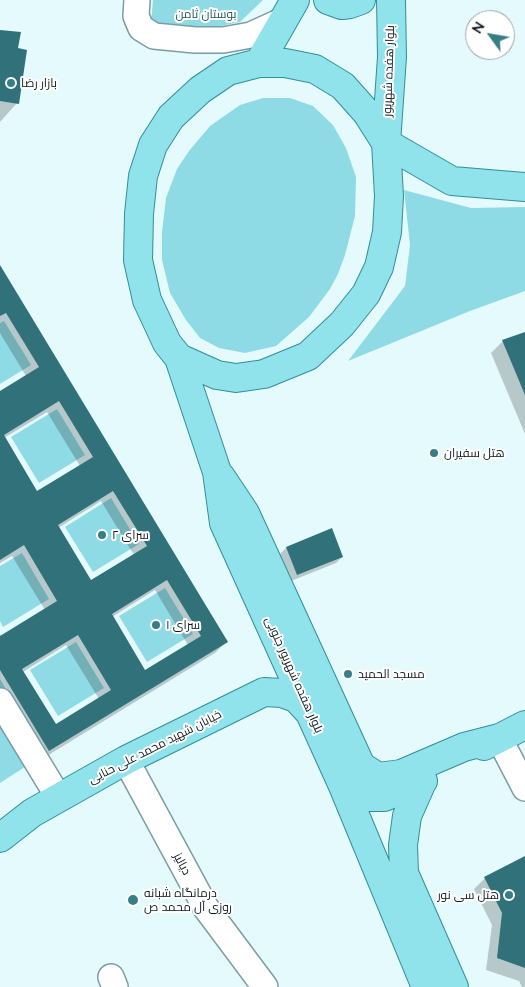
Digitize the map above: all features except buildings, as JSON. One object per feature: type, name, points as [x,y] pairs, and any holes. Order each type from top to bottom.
[{"type":"main road","points":[[328,0],[342,4],[350,4],[361,0]]},
{"type":"main road","name":"بلوار هفده شهریور","points":[[179,358],[217,375],[236,378],[264,374],[308,356],[342,324],[366,294],[379,267],[388,232],[389,196],[386,143],[392,57],[391,0]]},
{"type":"main road","points":[[259,63],[289,10]]},
{"type":"main road","points":[[179,358],[167,343],[147,300],[138,260],[139,214],[143,176],[152,145],[171,117],[200,90],[228,71],[259,63],[285,63],[315,69],[342,86],[367,113],[386,143],[452,181],[525,187]]},
{"type":"main road","name":"بلوار هفده شهریور جنوبی","points":[[179,358],[217,472],[224,523],[313,716],[426,987]]},
{"type":"main road","points":[[217,472],[245,513],[361,766],[378,777],[401,774],[464,746],[499,738]]},
{"type":"main road","name":"خیابان شهید محمد علی حنایی","points":[[0,838],[32,813],[126,760],[264,692],[282,693],[296,698],[313,716]]},
{"type":"main road","points":[[343,786],[365,797],[384,797],[422,782],[525,725]]},
{"type":"main road","points":[[422,782],[407,816],[403,845],[404,873],[454,987]]},
{"type":"street","points":[[137,0],[136,16],[141,28],[154,36],[196,40],[223,40],[251,35],[289,10]]},
{"type":"street","points":[[0,701],[60,798]]},
{"type":"street","points":[[499,738],[525,788]]},
{"type":"street","name":"دیالیز","points":[[126,760],[206,908],[265,987]]},
{"type":"green space","name":"بوستان ثامن","points":[[153,0],[263,0],[240,22],[201,30],[151,25]]},
{"type":"green space","points":[[263,98],[290,98],[313,106],[333,125],[346,148],[356,177],[355,216],[338,274],[330,289],[309,317],[276,346],[245,353],[219,348],[200,338],[186,320],[170,293],[162,260],[162,232],[166,198],[177,169],[189,151],[210,126],[240,105]]},
{"type":"green space","points":[[404,190],[471,208],[525,207],[525,291],[470,311],[348,361],[405,286],[410,245]]},
{"type":"green space","points":[[4,321],[31,365],[0,384],[0,323]]},
{"type":"green space","points":[[57,409],[85,455],[39,483],[11,437]]},
{"type":"green space","points":[[111,498],[139,544],[93,572],[65,527]]},
{"type":"green space","points":[[22,553],[49,599],[3,627],[0,621],[0,566]]},
{"type":"green space","points":[[165,588],[193,634],[147,662],[119,616]]},
{"type":"green space","points":[[76,642],[104,688],[58,716],[30,670]]},
{"type":"green space","points":[[0,679],[45,754],[0,783]]},
{"type":"place","name":"بازار رضا","points":[[11,83]]},
{"type":"place","name":"هتل سفیران","points":[[434,453]]},
{"type":"place","name":"سرای ۲","points":[[102,535]]},
{"type":"place","name":"سرای ۱","points":[[156,625]]},
{"type":"place","name":"مسجد الحمید","points":[[348,674]]},
{"type":"place","name":"هتل سی نور","points":[[509,895]]},
{"type":"place","name":"درمانگاه شبانه روزی آل محمد ص","points":[[133,900]]}]
